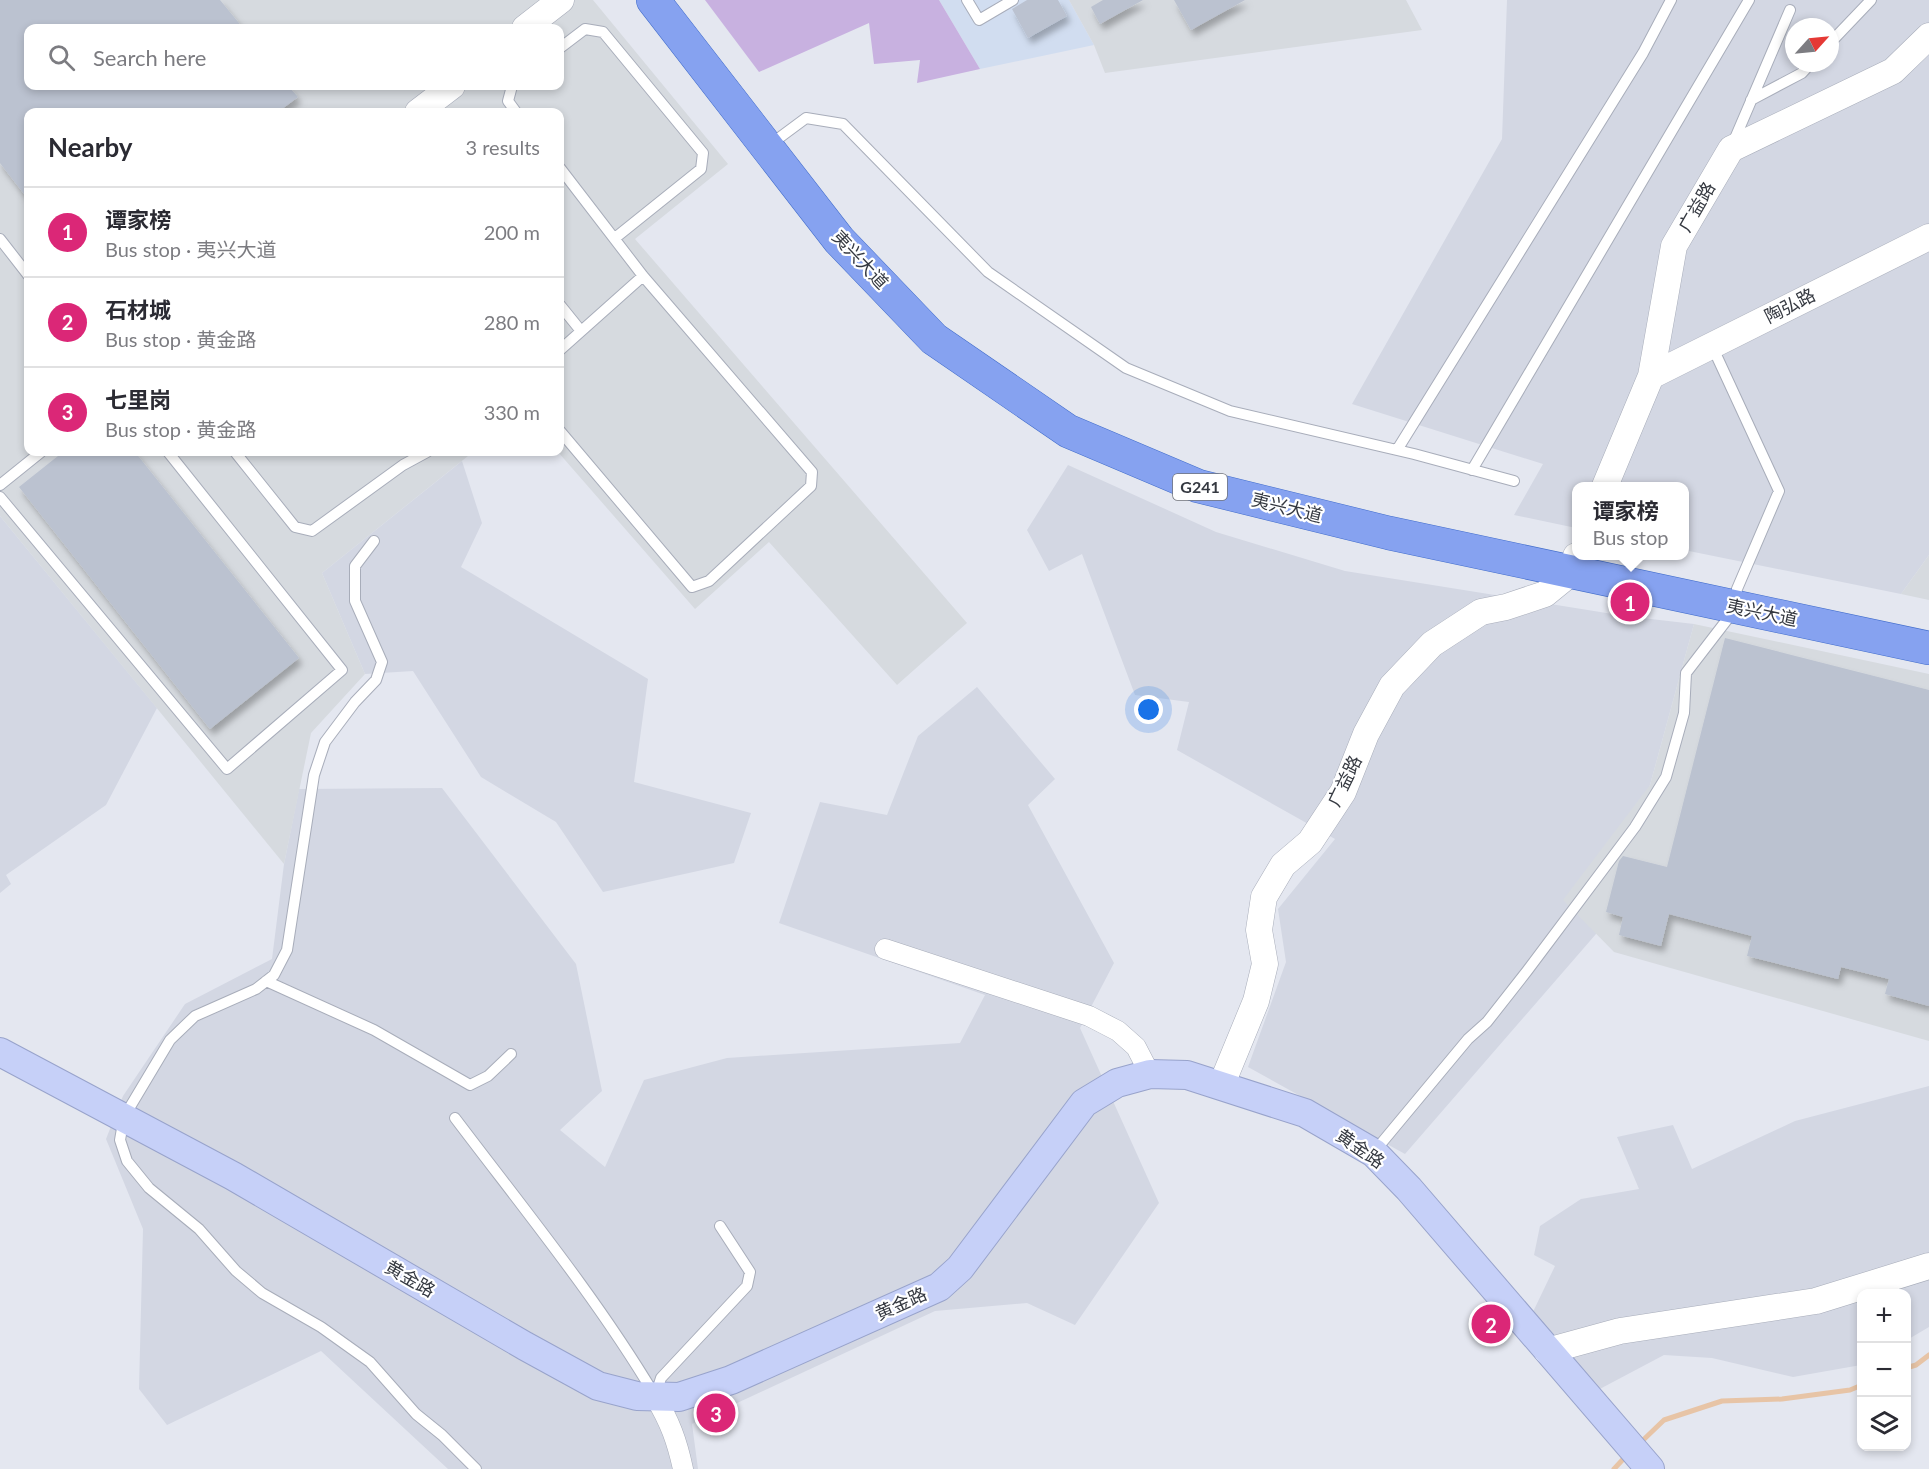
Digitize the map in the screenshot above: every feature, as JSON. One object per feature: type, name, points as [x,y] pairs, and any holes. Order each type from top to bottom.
[{"type":"highway","name":"夷兴大道","points":[[653,0],[839,240],[886,290],[934,339],[1068,430],[1198,486],[1389,533],[1575,561]]},
{"type":"highway","name":"夷兴大道","points":[[672,0],[851,230],[944,327],[1075,417],[1202,471],[1392,518],[1737,598],[1929,648]]},
{"type":"highway","name":"夷兴大道","points":[[1737,598],[1929,628]]},
{"type":"main road","name":"黄金路","points":[[0,1052],[233,1176],[598,1386],[637,1396],[655,1397],[679,1397],[731,1380],[939,1287],[960,1268],[1084,1103],[1117,1083],[1150,1074],[1187,1075],[1305,1113],[1374,1153],[1409,1189],[1650,1469]]},
{"type":"street","points":[[530,24],[561,0]]},
{"type":"street","points":[[1731,149],[1893,71],[1929,36]]},
{"type":"street","points":[[423,108],[447,90]]},
{"type":"street","name":"广益路","points":[[1607,482],[1651,376],[1674,246],[1731,149]]},
{"type":"street","name":"陶弘路","points":[[1651,376],[1929,237]]},
{"type":"street","name":"广益路","points":[[1221,1086],[1256,1001],[1265,964],[1259,930],[1264,897],[1283,865],[1310,842],[1343,792],[1366,734],[1392,686],[1432,644],[1481,612],[1506,607],[1545,594],[1575,561]]},
{"type":"street","points":[[885,948],[1089,1016],[1118,1031],[1136,1047],[1150,1074]]},
{"type":"street","points":[[1547,1352],[1620,1331],[1816,1301],[1929,1266]]},
{"type":"street","points":[[655,1397],[669,1421],[683,1469]]},
{"type":"lane","points":[[967,0],[979,20],[1013,0]]},
{"type":"lane","points":[[1397,450],[1643,53],[1671,0]]},
{"type":"lane","points":[[1472,470],[1749,0]]},
{"type":"lane","points":[[1839,34],[1871,0]]},
{"type":"lane","points":[[1731,149],[1790,10]]},
{"type":"lane","points":[[564,45],[585,29],[603,32],[703,153],[701,169],[615,238]]},
{"type":"lane","points":[[1751,100],[1803,72]]},
{"type":"lane","points":[[511,90],[508,101],[513,108]]},
{"type":"lane","points":[[779,138],[806,118],[843,124],[988,272],[1126,368],[1230,411],[1397,450],[1514,481]]},
{"type":"lane","points":[[564,173],[644,276],[812,472],[811,486],[709,581],[692,588],[564,436]]},
{"type":"lane","points":[[0,239],[24,270]]},
{"type":"lane","points":[[564,346],[644,276]]},
{"type":"lane","points":[[564,309],[581,331]]},
{"type":"lane","points":[[1374,1153],[1468,1039],[1487,1022],[1635,827],[1666,777],[1684,713],[1686,673],[1737,598],[1779,491],[1712,345]]},
{"type":"lane","points":[[0,484],[36,456]]},
{"type":"lane","points":[[0,497],[227,770],[342,670],[171,456]]},
{"type":"lane","points":[[238,456],[295,527],[312,531],[403,465],[420,456]]},
{"type":"lane","points":[[374,541],[356,566],[355,601],[382,662],[376,680],[355,702],[325,742],[314,775],[287,950],[274,975],[256,989],[195,1016],[170,1040],[124,1117],[120,1140],[127,1161],[149,1188],[200,1229],[236,1272],[262,1293],[321,1327],[370,1362],[416,1414],[476,1469]]},
{"type":"lane","points":[[266,981],[374,1030],[470,1085],[488,1076],[511,1054]]},
{"type":"lane","points":[[455,1118],[571,1271],[641,1372],[655,1397]]},
{"type":"lane","points":[[655,1397],[661,1378],[747,1286],[750,1272],[720,1226]]},
{"type":"shaded area","points":[[0,0],[593,0],[728,164],[635,239],[967,623],[897,685],[769,542],[695,609],[561,456],[564,456],[564,108],[24,108],[24,456],[468,456],[322,573],[365,674],[311,733],[284,864],[0,516]]},
{"type":"shaded area","points":[[705,0],[939,0],[980,69],[917,83],[920,60],[874,64],[869,23],[759,72]]},
{"type":"shaded area","points":[[939,0],[1069,0],[1094,45],[980,69]]},
{"type":"shaded area","points":[[1069,0],[1406,0],[1422,30],[1105,73],[1094,45]]},
{"type":"shaded area","points":[[1507,0],[1929,0],[1929,555],[1901,594],[1689,551],[1689,482],[1572,482],[1572,527],[1514,515],[1543,464],[1352,404],[1502,139]]},
{"type":"shaded area","points":[[462,461],[482,523],[461,567],[648,679],[634,782],[751,813],[734,863],[603,892],[556,822],[481,777],[413,671],[365,674],[322,573]]},
{"type":"shaded area","points":[[1068,465],[1216,532],[1345,571],[1625,616],[1694,624],[1650,785],[1596,934],[1405,1154],[1248,1067],[1286,962],[1278,909],[1335,839],[1177,750],[1189,702],[1135,695],[1082,554],[1049,571],[1027,530]]},
{"type":"shaded area","points":[[0,516],[157,708],[106,805],[6,875],[11,884],[0,893]]},
{"type":"shaded area","points":[[1929,555],[1929,600],[1901,594]]},
{"type":"shaded area","points":[[1694,624],[1929,674],[1929,1041],[1614,952],[1563,900],[1650,785]]},
{"type":"shaded area","points":[[977,687],[1055,779],[1028,805],[1114,963],[1080,1028],[1159,1203],[1075,1325],[1027,1303],[935,1311],[692,1424],[698,1469],[448,1469],[321,1351],[167,1425],[139,1389],[143,1229],[106,1139],[123,1096],[185,1004],[272,959],[284,864],[299,789],[442,788],[576,964],[602,1091],[560,1130],[605,1167],[644,1080],[727,1058],[960,1043],[985,995],[779,923],[820,802],[887,815],[918,736]]},
{"type":"shaded area","points":[[1929,1086],[1929,1327],[1911,1338],[1911,1289],[1857,1289],[1857,1366],[1793,1377],[1712,1358],[1664,1355],[1596,1391],[1531,1316],[1555,1266],[1534,1255],[1540,1226],[1581,1199],[1639,1189],[1617,1137],[1673,1125],[1692,1169],[1795,1121]]},
{"type":"building","points":[[0,0],[220,0],[240,24],[24,24],[24,90],[292,90],[298,97],[283,108],[24,108],[24,194],[0,163]]},
{"type":"building","points":[[1027,0],[1058,0],[1067,16],[1028,38],[1012,9]]},
{"type":"building","points":[[1103,0],[1143,0],[1100,24],[1091,7]]},
{"type":"building","points":[[1174,0],[1245,0],[1191,30]]},
{"type":"building","points":[[58,456],[138,456],[299,658],[210,729],[19,487]]},
{"type":"building","points":[[1725,638],[1929,690],[1929,1006],[1885,994],[1889,979],[1841,967],[1838,979],[1747,956],[1752,936],[1669,914],[1661,946],[1619,935],[1623,917],[1606,912],[1619,861],[1623,856],[1667,867]]},
{"type":"waterway","points":[[1911,1366],[1929,1355]]},
{"type":"waterway","points":[[1638,1445],[1664,1420],[1722,1401],[1782,1399],[1857,1387]]},
{"type":"waterway","points":[[1614,1469],[1627,1455]]},
{"type":"place","name":"谭家榜","points":[[1630,602]]},
{"type":"place","name":"石材城","points":[[1491,1324]]},
{"type":"place","name":"七里岗","points":[[716,1413]]}]
